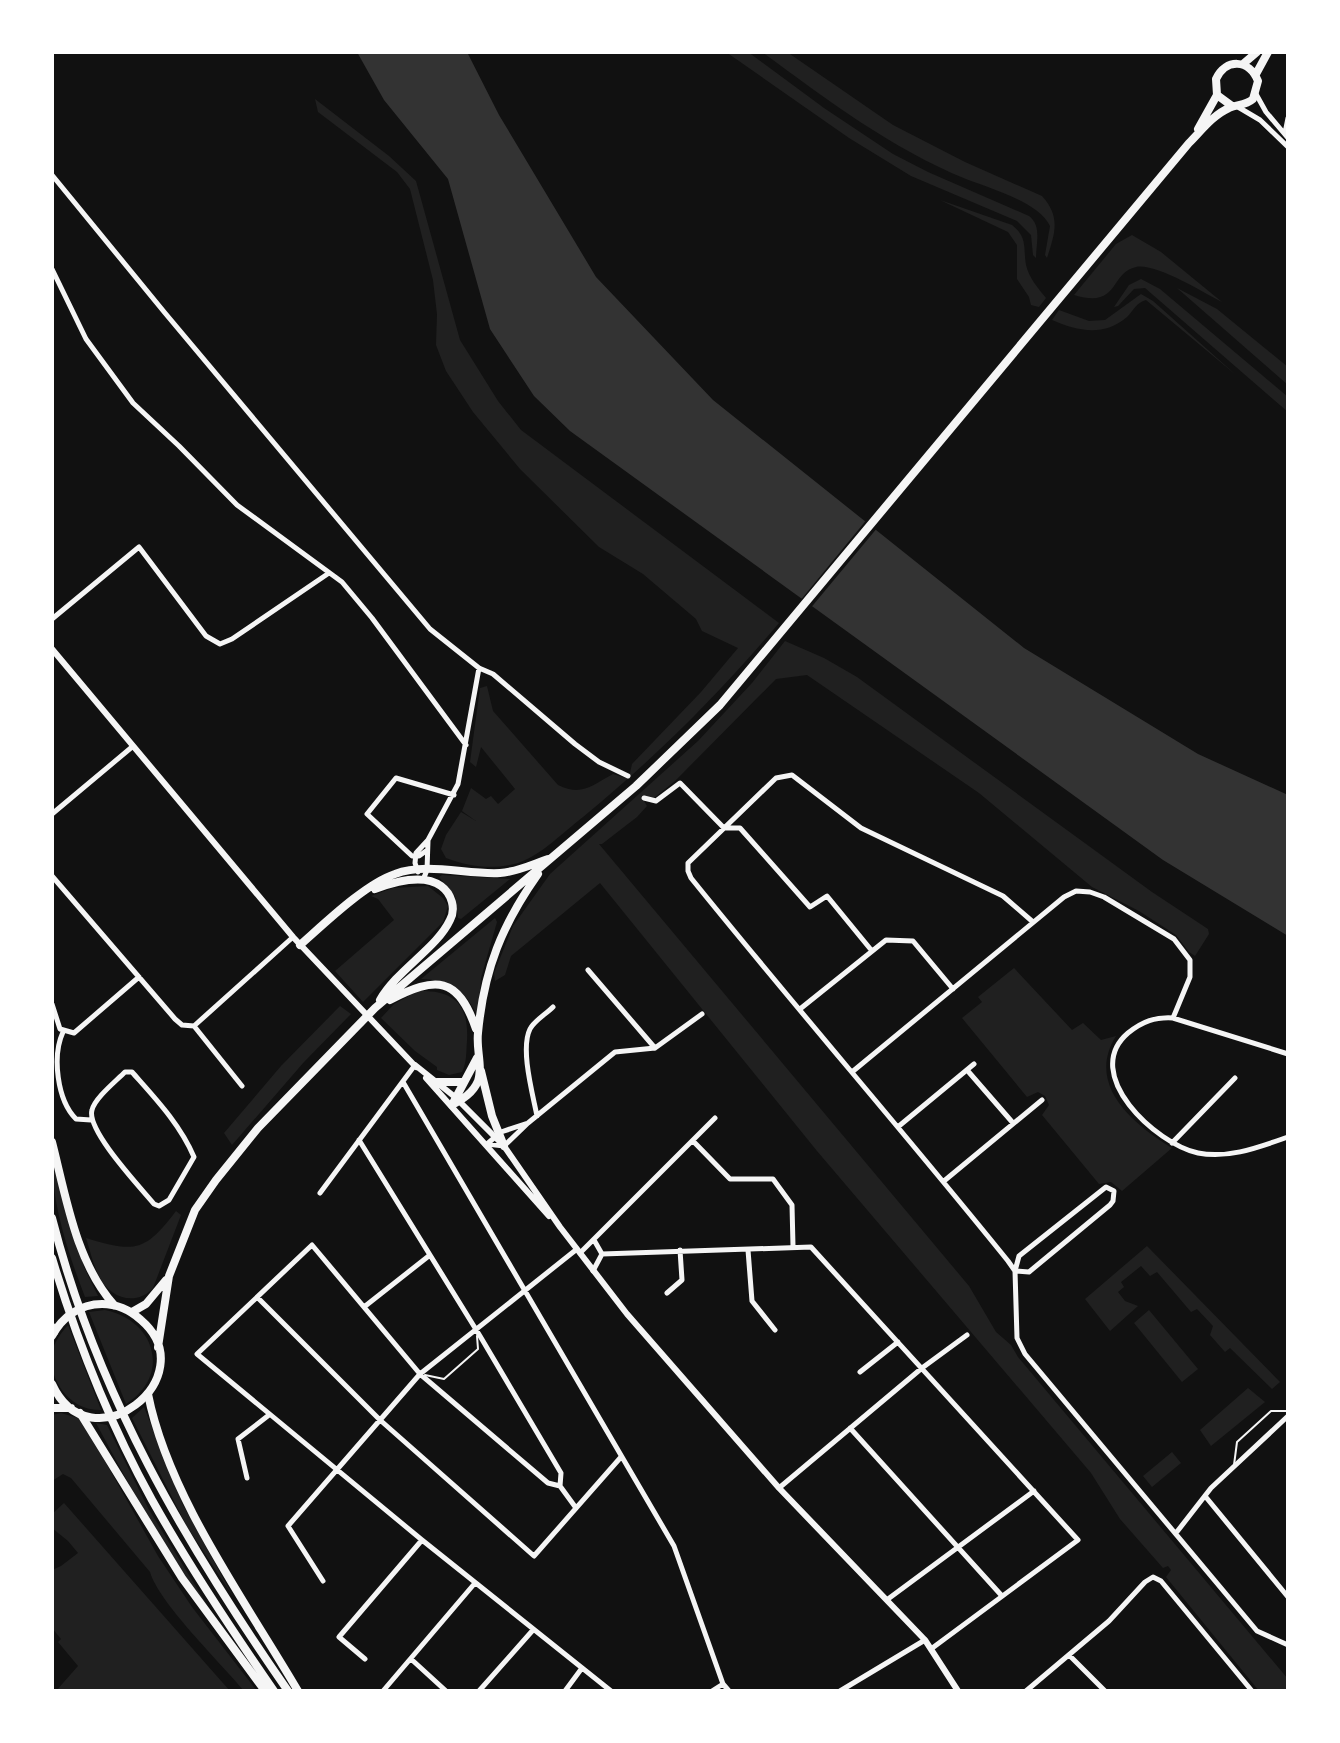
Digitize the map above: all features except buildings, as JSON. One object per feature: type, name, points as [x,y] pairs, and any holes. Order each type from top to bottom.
[{"type":"main road","points":[[1243,64],[1257,52]]},
{"type":"main road","points":[[1256,74],[1268,52]]},
{"type":"main road","points":[[52,1384],[56,1393],[71,1408],[101,1417],[117,1416],[131,1410],[148,1394],[158,1372],[158,1347],[169,1276],[180,1244],[195,1210],[258,1128],[375,1008],[583,831],[710,716],[1189,143],[1215,117],[1235,106],[1249,103],[1256,94],[1256,74],[1243,64],[1232,63],[1220,70],[1215,84],[1217,95],[1189,143]]},
{"type":"main road","points":[[1217,95],[1235,106]]},
{"type":"main road","points":[[300,945],[385,878],[422,870],[504,873],[549,860]]},
{"type":"main road","points":[[504,1146],[496,1135],[477,1057],[487,975],[502,930],[549,860]]},
{"type":"main road","points":[[364,893],[399,882],[423,880],[438,884],[448,893],[453,905],[452,918],[384,993],[375,1008]]},
{"type":"main road","points":[[375,1008],[425,984],[439,984],[453,990],[465,1002],[478,1034]]},
{"type":"main road","points":[[456,1101],[477,1057]]},
{"type":"main road","points":[[456,1101],[476,1086],[481,1070]]},
{"type":"main road","points":[[437,1082],[464,1082]]},
{"type":"main road","points":[[52,1142],[83,1252],[93,1278],[114,1305]]},
{"type":"main road","points":[[52,1218],[85,1325],[138,1449],[199,1557],[288,1691]]},
{"type":"main road","points":[[52,1258],[89,1363],[140,1477],[182,1552],[274,1691]]},
{"type":"main road","points":[[132,1312],[157,1294],[169,1276]]},
{"type":"main road","points":[[55,1329],[78,1309],[98,1304],[114,1305],[132,1312],[145,1323],[158,1347]]},
{"type":"main road","points":[[148,1394],[160,1433],[190,1506],[236,1590],[298,1691]]},
{"type":"main road","points":[[52,1408],[71,1408]]},
{"type":"main road","points":[[80,1413],[182,1578],[265,1691]]},
{"type":"street","points":[[1256,94],[1286,136]]},
{"type":"street","points":[[1235,106],[1260,120],[1288,147]]},
{"type":"street","points":[[1286,136],[1288,118]]},
{"type":"street","points":[[52,175],[430,629],[479,668],[493,674],[599,762],[628,776]]},
{"type":"street","points":[[52,269],[86,339],[133,403],[237,505],[342,582],[466,745]]},
{"type":"street","points":[[52,619],[139,547],[206,636],[220,644],[329,573]]},
{"type":"street","points":[[52,649],[300,945],[415,1065],[496,1135]]},
{"type":"street","points":[[415,857],[454,795],[479,668]]},
{"type":"street","points":[[52,814],[132,747]]},
{"type":"street","points":[[1033,922],[1003,896],[861,828],[792,775],[776,778],[688,863],[691,878],[899,1126],[1015,1271],[1029,1272],[1110,1205],[1114,1191],[1106,1187],[1097,1192],[1019,1256],[1015,1271],[1017,1338],[1025,1354],[1257,1631],[1288,1645]]},
{"type":"street","points":[[422,870],[415,857],[367,814],[396,778],[454,795]]},
{"type":"street","points":[[644,798],[656,801],[680,783],[724,828],[740,828],[810,907],[827,896],[872,951]]},
{"type":"street","points":[[423,880],[428,840]]},
{"type":"street","points":[[415,857],[426,851]]},
{"type":"street","points":[[52,876],[175,1019],[182,1025],[194,1026],[242,1086]]},
{"type":"street","points":[[852,1072],[1033,922],[1076,891],[1104,897],[1174,939],[1190,960],[1190,977],[1173,1018]]},
{"type":"street","points":[[194,1026],[293,937]]},
{"type":"street","points":[[800,1009],[886,940],[913,941],[953,989]]},
{"type":"street","points":[[588,970],[655,1048]]},
{"type":"street","points":[[63,1032],[74,1033],[82,1028],[139,977]]},
{"type":"street","points":[[52,1004],[55,1019],[63,1032],[56,1059],[65,1108],[76,1119],[91,1120]]},
{"type":"street","points":[[537,1116],[529,1070],[528,1038],[531,1027],[553,1007]]},
{"type":"street","points":[[504,1146],[615,1052],[655,1048],[702,1014]]},
{"type":"street","points":[[1288,1054],[1173,1018],[1160,1017],[1140,1023],[1123,1038],[1116,1048],[1114,1074],[1130,1108],[1148,1127],[1172,1143],[1199,1154],[1239,1153],[1288,1137]]},
{"type":"street","points":[[899,1126],[974,1064]]},
{"type":"street","points":[[415,1065],[456,1101],[487,1144],[560,1227],[627,1314],[779,1488],[925,1640],[958,1691]]},
{"type":"street","points":[[320,1193],[415,1065]]},
{"type":"street","points":[[967,1070],[1013,1123]]},
{"type":"street","points":[[125,1072],[132,1072],[170,1116],[194,1157],[169,1200],[159,1206],[154,1204],[91,1120],[92,1107],[125,1072]]},
{"type":"street","points":[[1172,1143],[1235,1078]]},
{"type":"street","points":[[403,1082],[674,1546],[723,1684],[729,1691]]},
{"type":"street","points":[[944,1181],[1042,1100]]},
{"type":"street","points":[[323,1581],[288,1526],[335,1469],[420,1374],[523,1291],[594,1240],[715,1118]]},
{"type":"street","points":[[487,1144],[496,1135],[528,1123]]},
{"type":"street","points":[[359,1140],[561,1473],[560,1486]]},
{"type":"street","points":[[693,1141],[730,1179],[773,1179],[792,1205],[793,1246]]},
{"type":"street","points":[[487,1144],[504,1146],[560,1227]]},
{"type":"street","points":[[594,1240],[602,1254]]},
{"type":"street","points":[[576,1508],[560,1486],[548,1483],[420,1374],[312,1245],[197,1354],[611,1691]]},
{"type":"street","points":[[602,1254],[811,1247],[1078,1540],[931,1649]]},
{"type":"street","points":[[667,1293],[682,1280],[680,1250]]},
{"type":"street","points":[[748,1250],[752,1301],[775,1330]]},
{"type":"street","points":[[593,1271],[602,1254]]},
{"type":"street","points":[[364,1307],[430,1255]]},
{"type":"street","points":[[257,1297],[380,1420],[534,1556],[621,1457]]},
{"type":"street","points":[[779,1488],[922,1368],[967,1335]]},
{"type":"street","points":[[860,1372],[898,1342]]},
{"type":"street","points":[[1176,1533],[1205,1496],[1288,1414]]},
{"type":"street","points":[[247,1478],[238,1439],[269,1415]]},
{"type":"street","points":[[850,1428],[1002,1596]]},
{"type":"street","points":[[888,1599],[1034,1491]]},
{"type":"street","points":[[1205,1496],[1288,1597]]},
{"type":"street","points":[[365,1659],[339,1637],[422,1540]]},
{"type":"street","points":[[1026,1691],[1109,1621],[1145,1582],[1158,1578],[1252,1691]]},
{"type":"street","points":[[383,1691],[475,1583]]},
{"type":"street","points":[[479,1691],[533,1630]]},
{"type":"street","points":[[840,1691],[925,1640]]},
{"type":"street","points":[[1069,1655],[1105,1691]]},
{"type":"street","points":[[411,1659],[446,1691]]},
{"type":"street","points":[[565,1691],[582,1668]]},
{"type":"street","points":[[712,1691],[723,1684]]},
{"type":"lane","points":[[420,1374],[444,1379],[478,1349],[476,1329]]},
{"type":"lane","points":[[1234,1466],[1237,1442],[1271,1411],[1288,1414]]},
{"type":"shaded area","points":[[357,52],[467,52],[499,115],[596,277],[713,400],[1024,648],[1198,754],[1288,795],[1288,936],[1163,860],[570,431],[534,396],[490,329],[448,179],[384,100]]},
{"type":"shaded area","points":[[726,52],[748,52],[893,154],[1029,216],[1037,230],[1036,258],[1031,235],[1017,221],[911,176],[849,138]]},
{"type":"shaded area","points":[[762,52],[787,52],[893,125],[965,162],[1042,196],[1052,211],[1055,226],[1047,258],[1050,226],[1035,210],[912,153],[860,122]]},
{"type":"shaded area","points":[[315,99],[416,181],[460,340],[498,401],[521,430],[779,623],[710,700],[636,772],[552,843],[518,863],[491,867],[464,864],[446,858],[441,849],[461,812],[476,821],[462,811],[471,788],[486,799],[491,796],[498,804],[515,789],[481,747],[476,767],[470,762],[480,688],[487,686],[493,711],[558,785],[580,790],[613,774],[626,778],[632,764],[738,648],[702,631],[696,619],[643,574],[599,547],[520,469],[473,412],[446,371],[436,345],[437,314],[433,280],[410,189],[397,172],[318,112]]},
{"type":"shaded area","points":[[940,200],[1012,225],[1017,230],[1023,239],[1029,274],[1046,298],[1039,307],[1031,305],[1017,279],[1017,245],[1008,232]]},
{"type":"shaded area","points":[[1132,235],[1161,252],[1222,302],[1167,274],[1145,267],[1127,270],[1107,294],[1089,298],[1074,295],[1116,244]]},
{"type":"shaded area","points":[[1141,279],[1160,289],[1288,397],[1288,412],[1145,288],[1134,289],[1114,307],[1129,285]]},
{"type":"shaded area","points":[[1177,288],[1217,309],[1288,367],[1288,385]]},
{"type":"shaded area","points":[[1141,294],[1153,301],[1236,375],[1146,300],[1118,323],[1100,330],[1071,327],[1052,320],[1059,310],[1089,321],[1105,320]]},
{"type":"shaded area","points":[[785,641],[857,677],[1152,892],[1208,929],[1209,934],[1195,956],[1176,935],[1139,911],[1092,887],[979,793],[807,675],[776,679],[675,781],[654,798],[643,799],[647,806],[637,817],[599,844],[969,1286],[996,1332],[1011,1345],[1288,1679],[1288,1691],[1259,1691],[1166,1577],[1171,1570],[1168,1566],[1163,1568],[1120,1519],[1091,1473],[817,1151],[600,883],[511,956],[505,975],[495,981],[494,973],[513,926],[550,874],[698,741],[752,683]]},
{"type":"shaded area","points":[[439,877],[510,879],[461,919],[458,918],[455,896]]},
{"type":"shaded area","points":[[428,886],[448,906],[443,922],[363,1002],[335,971],[394,920],[378,899],[371,896],[393,888]]},
{"type":"shaded area","points":[[495,918],[497,922],[481,978],[478,1017],[468,1000],[456,989],[421,979]]},
{"type":"shaded area","points":[[1014,968],[1072,1030],[1083,1023],[1101,1040],[1116,1036],[1108,1054],[1106,1070],[1117,1101],[1142,1127],[1172,1148],[1122,1191],[1111,1182],[1099,1184],[1042,1115],[1049,1105],[1045,1096],[1038,1092],[1027,1097],[962,1018],[982,1002],[978,997]]},
{"type":"shaded area","points":[[418,991],[441,993],[457,1002],[462,1009],[467,1041],[462,1072],[449,1075],[437,1070],[381,1018],[394,1004]]},
{"type":"shaded area","points":[[340,1006],[351,1014],[304,1062],[232,1145],[224,1133],[281,1066]]},
{"type":"shaded area","points":[[52,1158],[84,1267],[98,1296],[85,1297],[73,1263],[58,1211]]},
{"type":"shaded area","points":[[176,1211],[181,1215],[153,1288],[146,1294],[131,1298],[109,1290],[97,1272],[86,1238],[116,1246],[138,1246],[156,1235]]},
{"type":"shaded area","points":[[1147,1246],[1280,1382],[1272,1389],[1230,1348],[1225,1352],[1210,1335],[1213,1326],[1197,1309],[1191,1312],[1157,1272],[1150,1276],[1141,1266],[1121,1282],[1124,1287],[1118,1292],[1125,1301],[1138,1306],[1110,1331],[1085,1299]]},
{"type":"shaded area","points":[[105,1310],[136,1325],[146,1336],[152,1350],[153,1364],[149,1378],[140,1392],[126,1404],[89,1312]]},
{"type":"shaded area","points":[[1149,1310],[1198,1369],[1182,1382],[1134,1323]]},
{"type":"shaded area","points":[[68,1325],[101,1410],[81,1406],[72,1400],[64,1393],[54,1374],[53,1349]]},
{"type":"shaded area","points":[[1248,1388],[1265,1402],[1211,1446],[1200,1430]]},
{"type":"shaded area","points":[[144,1407],[182,1503],[234,1598],[186,1525],[132,1418]]},
{"type":"shaded area","points":[[61,1413],[78,1418],[86,1427],[158,1556],[192,1607],[257,1691],[244,1691],[192,1633],[165,1600],[150,1572],[71,1478],[63,1474],[52,1481],[52,1415]]},
{"type":"shaded area","points":[[96,1423],[107,1425],[148,1508],[212,1613],[196,1594],[131,1488]]},
{"type":"shaded area","points":[[1172,1452],[1181,1463],[1152,1487],[1143,1476]]},
{"type":"shaded area","points":[[64,1503],[230,1691],[56,1691],[78,1666],[58,1642],[61,1639],[52,1628],[52,1570],[78,1553],[52,1528],[52,1514]]},
{"type":"pier","points":[[868,518],[878,527],[809,610],[799,602]]}]
